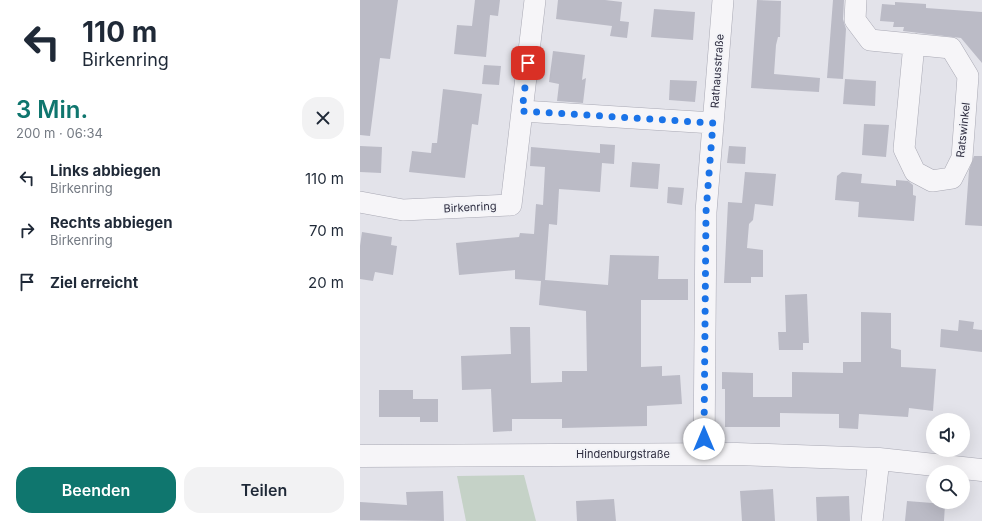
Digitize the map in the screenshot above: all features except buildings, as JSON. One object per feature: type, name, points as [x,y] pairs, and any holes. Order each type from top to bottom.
[{"type":"street","name":"Birkenring","points":[[360,202],[403,210],[511,205],[535,0]]},
{"type":"street","name":"Rathausstraße","points":[[704,454],[706,212],[723,0]]},
{"type":"street","name":"Ratswinkel","points":[[856,0],[855,20],[870,40],[914,44],[951,48],[968,76],[962,158],[952,178],[932,181],[915,172],[904,149],[914,44]]},
{"type":"street","points":[[522,111],[713,123]]},
{"type":"street","name":"Hindenburgstraße","points":[[360,456],[704,454],[878,459],[982,470]]},
{"type":"street","points":[[872,521],[878,459]]},
{"type":"shaded area","points":[[524,475],[536,521],[466,521],[457,476]]},
{"type":"route","points":[[528,63],[522,111],[713,123],[706,212],[704,439]]}]
